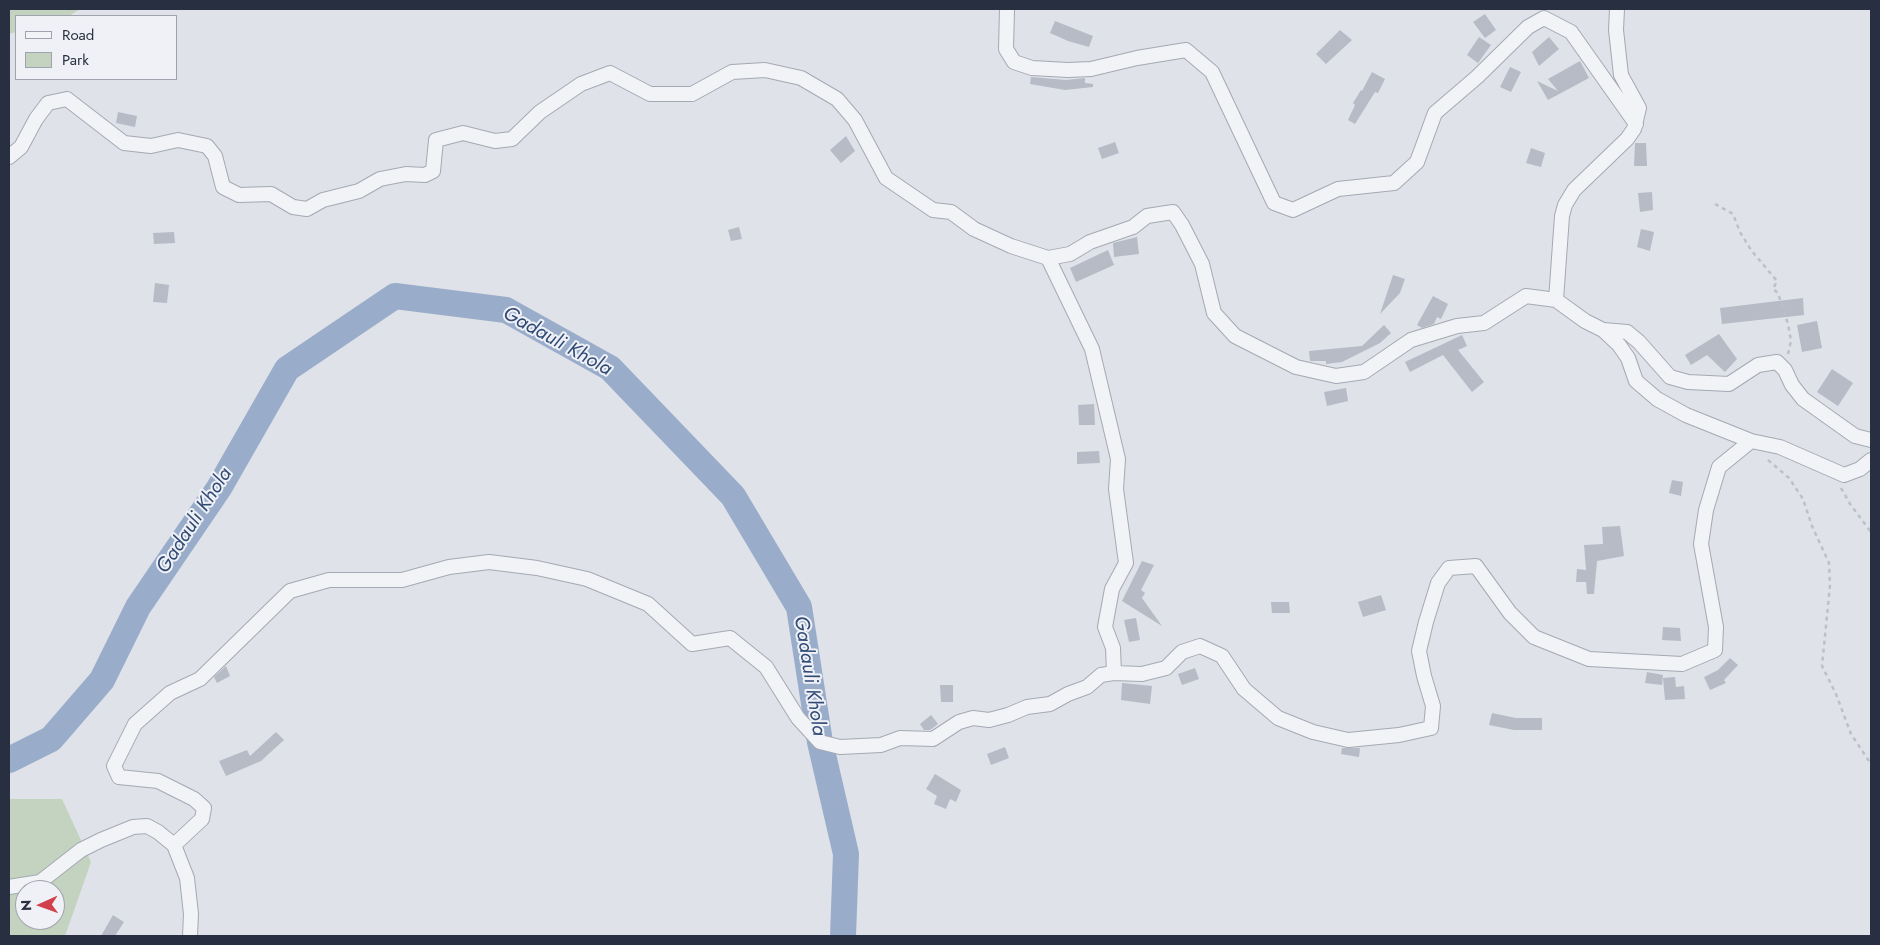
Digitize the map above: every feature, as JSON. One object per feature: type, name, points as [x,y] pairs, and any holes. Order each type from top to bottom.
[{"type":"street","points":[[1007,9],[1006,49],[1014,62],[1032,68],[1091,69],[1137,58],[1186,50],[1212,72],[1274,203],[1293,210],[1338,189],[1394,183],[1417,162],[1435,113],[1477,77],[1528,27],[1544,18],[1571,32],[1636,124]]},
{"type":"street","points":[[1556,300],[1562,216],[1565,206],[1574,190],[1627,139],[1636,124],[1639,108],[1621,75],[1616,30],[1617,9]]},
{"type":"street","points":[[9,158],[21,147],[48,103],[67,99],[124,142],[151,146],[178,140],[207,146],[215,156],[224,186],[238,194],[271,194],[294,207],[307,209],[322,200],[359,191],[380,179],[406,174],[425,175],[433,171],[436,140],[462,133],[495,141],[512,139],[540,112],[581,84],[610,73],[650,94],[692,94],[732,72],[765,70],[801,78],[837,99],[855,120],[886,178],[933,210],[951,212],[974,229],[1011,246],[1048,258],[1070,254],[1090,242],[1133,226],[1147,216],[1173,212],[1182,224],[1202,264],[1214,313],[1235,336],[1296,367],[1336,376],[1364,372],[1410,340],[1457,326],[1484,323],[1526,296],[1556,300],[1585,321],[1603,330],[1620,345],[1628,358],[1636,381],[1657,399],[1686,415],[1751,441],[1780,446],[1844,475],[1860,470],[1871,460]]},
{"type":"street","points":[[1048,258],[1092,350],[1118,459],[1116,489],[1126,563],[1112,589],[1105,627],[1113,648],[1114,674]]},
{"type":"street","points":[[1603,330],[1627,332],[1639,342],[1646,353],[1670,377],[1688,382],[1729,384],[1758,365],[1777,362],[1785,370],[1792,385],[1803,399],[1855,436],[1871,440]]},
{"type":"street","points":[[174,845],[202,819],[204,808],[194,799],[158,781],[119,777],[114,766],[135,724],[170,694],[200,679],[290,590],[329,580],[402,580],[449,567],[489,562],[537,568],[587,579],[648,604],[692,644],[730,638],[766,667],[798,718],[820,742],[840,747],[881,745],[900,738],[933,739],[959,722],[973,718],[989,720],[1008,716],[1027,707],[1050,704],[1068,694],[1088,687],[1101,675],[1142,674],[1166,668],[1182,652],[1200,646],[1222,656],[1244,689],[1278,718],[1313,732],[1348,740],[1399,735],[1430,728],[1433,706],[1419,651],[1438,583],[1449,568],[1476,566],[1510,613],[1534,637],[1589,659],[1682,664],[1715,650],[1716,627],[1701,544],[1706,510],[1719,467],[1751,441]]},
{"type":"street","points":[[9,887],[40,882],[81,850],[133,827],[146,826],[158,832],[174,845],[187,878],[191,914],[190,936]]},
{"type":"path","points":[[1715,204],[1733,214],[1740,232],[1751,250],[1777,281],[1773,289],[1778,293],[1784,309],[1790,341],[1785,370]]},
{"type":"path","points":[[1751,441],[1774,466],[1789,478],[1803,499],[1812,526],[1829,563],[1830,585],[1822,666],[1836,694],[1851,734],[1871,764]]},
{"type":"path","points":[[1844,475],[1841,487],[1850,504],[1871,532]]},
{"type":"green space","points":[[9,9],[80,9],[71,15],[15,15],[15,32],[9,34]]},
{"type":"green space","points":[[9,799],[62,799],[91,862],[65,936],[9,936]]},
{"type":"building","points":[[1485,14],[1496,30],[1485,38],[1473,22]]},
{"type":"building","points":[[1055,21],[1093,36],[1089,47],[1050,33]]},
{"type":"building","points":[[1340,30],[1352,40],[1326,64],[1316,54]]},
{"type":"building","points":[[1479,37],[1491,45],[1478,63],[1467,55]]},
{"type":"building","points":[[1549,37],[1559,49],[1539,66],[1532,52]]},
{"type":"building","points":[[1580,61],[1589,78],[1548,100],[1537,81],[1558,91],[1548,79]]},
{"type":"building","points":[[1510,67],[1521,72],[1511,92],[1500,87]]},
{"type":"building","points":[[1372,72],[1385,79],[1378,93],[1375,92],[1355,124],[1348,120],[1355,105],[1353,103]]},
{"type":"building","points":[[1031,77],[1066,80],[1085,78],[1085,83],[1093,84],[1093,87],[1065,90],[1030,84]]},
{"type":"building","points":[[118,112],[137,116],[135,127],[116,123]]},
{"type":"building","points":[[846,136],[855,151],[841,163],[830,150]]},
{"type":"building","points":[[1115,142],[1119,153],[1102,159],[1098,148]]},
{"type":"building","points":[[1635,143],[1646,143],[1647,166],[1634,166]]},
{"type":"building","points":[[1531,148],[1545,153],[1541,167],[1526,163]]},
{"type":"building","points":[[1652,192],[1653,210],[1640,212],[1638,193]]},
{"type":"building","points":[[739,227],[742,239],[731,241],[728,230]]},
{"type":"building","points":[[1641,229],[1654,232],[1650,251],[1637,247]]},
{"type":"building","points":[[174,232],[175,243],[154,244],[153,233]]},
{"type":"building","points":[[1137,237],[1139,254],[1114,257],[1113,243]]},
{"type":"building","points":[[1108,250],[1114,265],[1076,282],[1070,268]]},
{"type":"building","points":[[1393,275],[1405,279],[1400,293],[1380,314]]},
{"type":"building","points":[[155,283],[169,285],[167,303],[153,302]]},
{"type":"building","points":[[1433,296],[1448,304],[1441,319],[1437,317],[1434,324],[1422,328],[1417,325]]},
{"type":"building","points":[[1803,298],[1804,315],[1722,324],[1720,308]]},
{"type":"building","points":[[1817,321],[1822,348],[1802,352],[1797,325]]},
{"type":"building","points":[[1384,325],[1391,333],[1380,343],[1342,362],[1326,364],[1326,361],[1310,361],[1309,351],[1362,346]]},
{"type":"building","points":[[1719,334],[1737,359],[1725,372],[1707,355],[1691,365],[1685,355]]},
{"type":"building","points":[[1462,335],[1467,346],[1458,350],[1484,382],[1472,392],[1443,355],[1410,372],[1405,362]]},
{"type":"building","points":[[1832,369],[1853,383],[1838,406],[1817,392]]},
{"type":"building","points":[[1346,388],[1348,401],[1327,406],[1324,392]]},
{"type":"building","points":[[1094,404],[1095,425],[1079,425],[1078,405]]},
{"type":"building","points":[[1099,451],[1100,463],[1077,464],[1077,452]]},
{"type":"building","points":[[1672,480],[1683,482],[1681,496],[1669,493]]},
{"type":"building","points":[[1620,526],[1624,556],[1597,561],[1594,594],[1587,594],[1586,582],[1576,582],[1577,569],[1586,570],[1584,545],[1603,544],[1602,527]]},
{"type":"building","points":[[1142,561],[1154,565],[1141,590],[1145,593],[1142,598],[1162,626],[1122,601]]},
{"type":"building","points":[[1381,595],[1386,610],[1363,617],[1358,602]]},
{"type":"building","points":[[1271,602],[1289,602],[1290,613],[1272,613]]},
{"type":"building","points":[[1136,618],[1140,640],[1129,642],[1124,620]]},
{"type":"building","points":[[1663,627],[1680,628],[1681,641],[1662,640]]},
{"type":"building","points":[[1730,658],[1738,665],[1724,680],[1726,683],[1710,690],[1704,677],[1718,670]]},
{"type":"building","points":[[226,666],[230,676],[217,683],[214,677]]},
{"type":"building","points":[[1195,668],[1199,679],[1182,685],[1178,674]]},
{"type":"building","points":[[1647,672],[1663,675],[1662,685],[1645,683]]},
{"type":"building","points":[[1675,677],[1676,687],[1684,686],[1685,699],[1665,700],[1663,678]]},
{"type":"building","points":[[1122,683],[1152,686],[1150,704],[1121,700]]},
{"type":"building","points":[[940,685],[953,685],[953,702],[941,702]]},
{"type":"building","points":[[1492,713],[1516,718],[1542,718],[1542,730],[1514,730],[1489,725]]},
{"type":"building","points":[[931,715],[938,724],[930,730],[924,730],[920,724]]},
{"type":"building","points":[[276,732],[284,740],[261,761],[226,776],[219,761],[247,750],[250,756]]},
{"type":"building","points":[[1005,747],[1009,758],[991,765],[987,754]]},
{"type":"building","points":[[1342,748],[1360,748],[1359,757],[1341,754]]},
{"type":"building","points":[[935,774],[961,790],[956,802],[950,799],[946,809],[934,804],[937,796],[926,789]]},
{"type":"building","points":[[113,915],[124,922],[115,936],[101,936]]},
{"type":"waterway","name":"Gadauli Khola","points":[[9,760],[51,739],[102,680],[138,607],[219,488],[287,369],[395,296],[506,310],[610,368],[733,496],[799,607],[820,742],[846,854],[843,936]]}]
